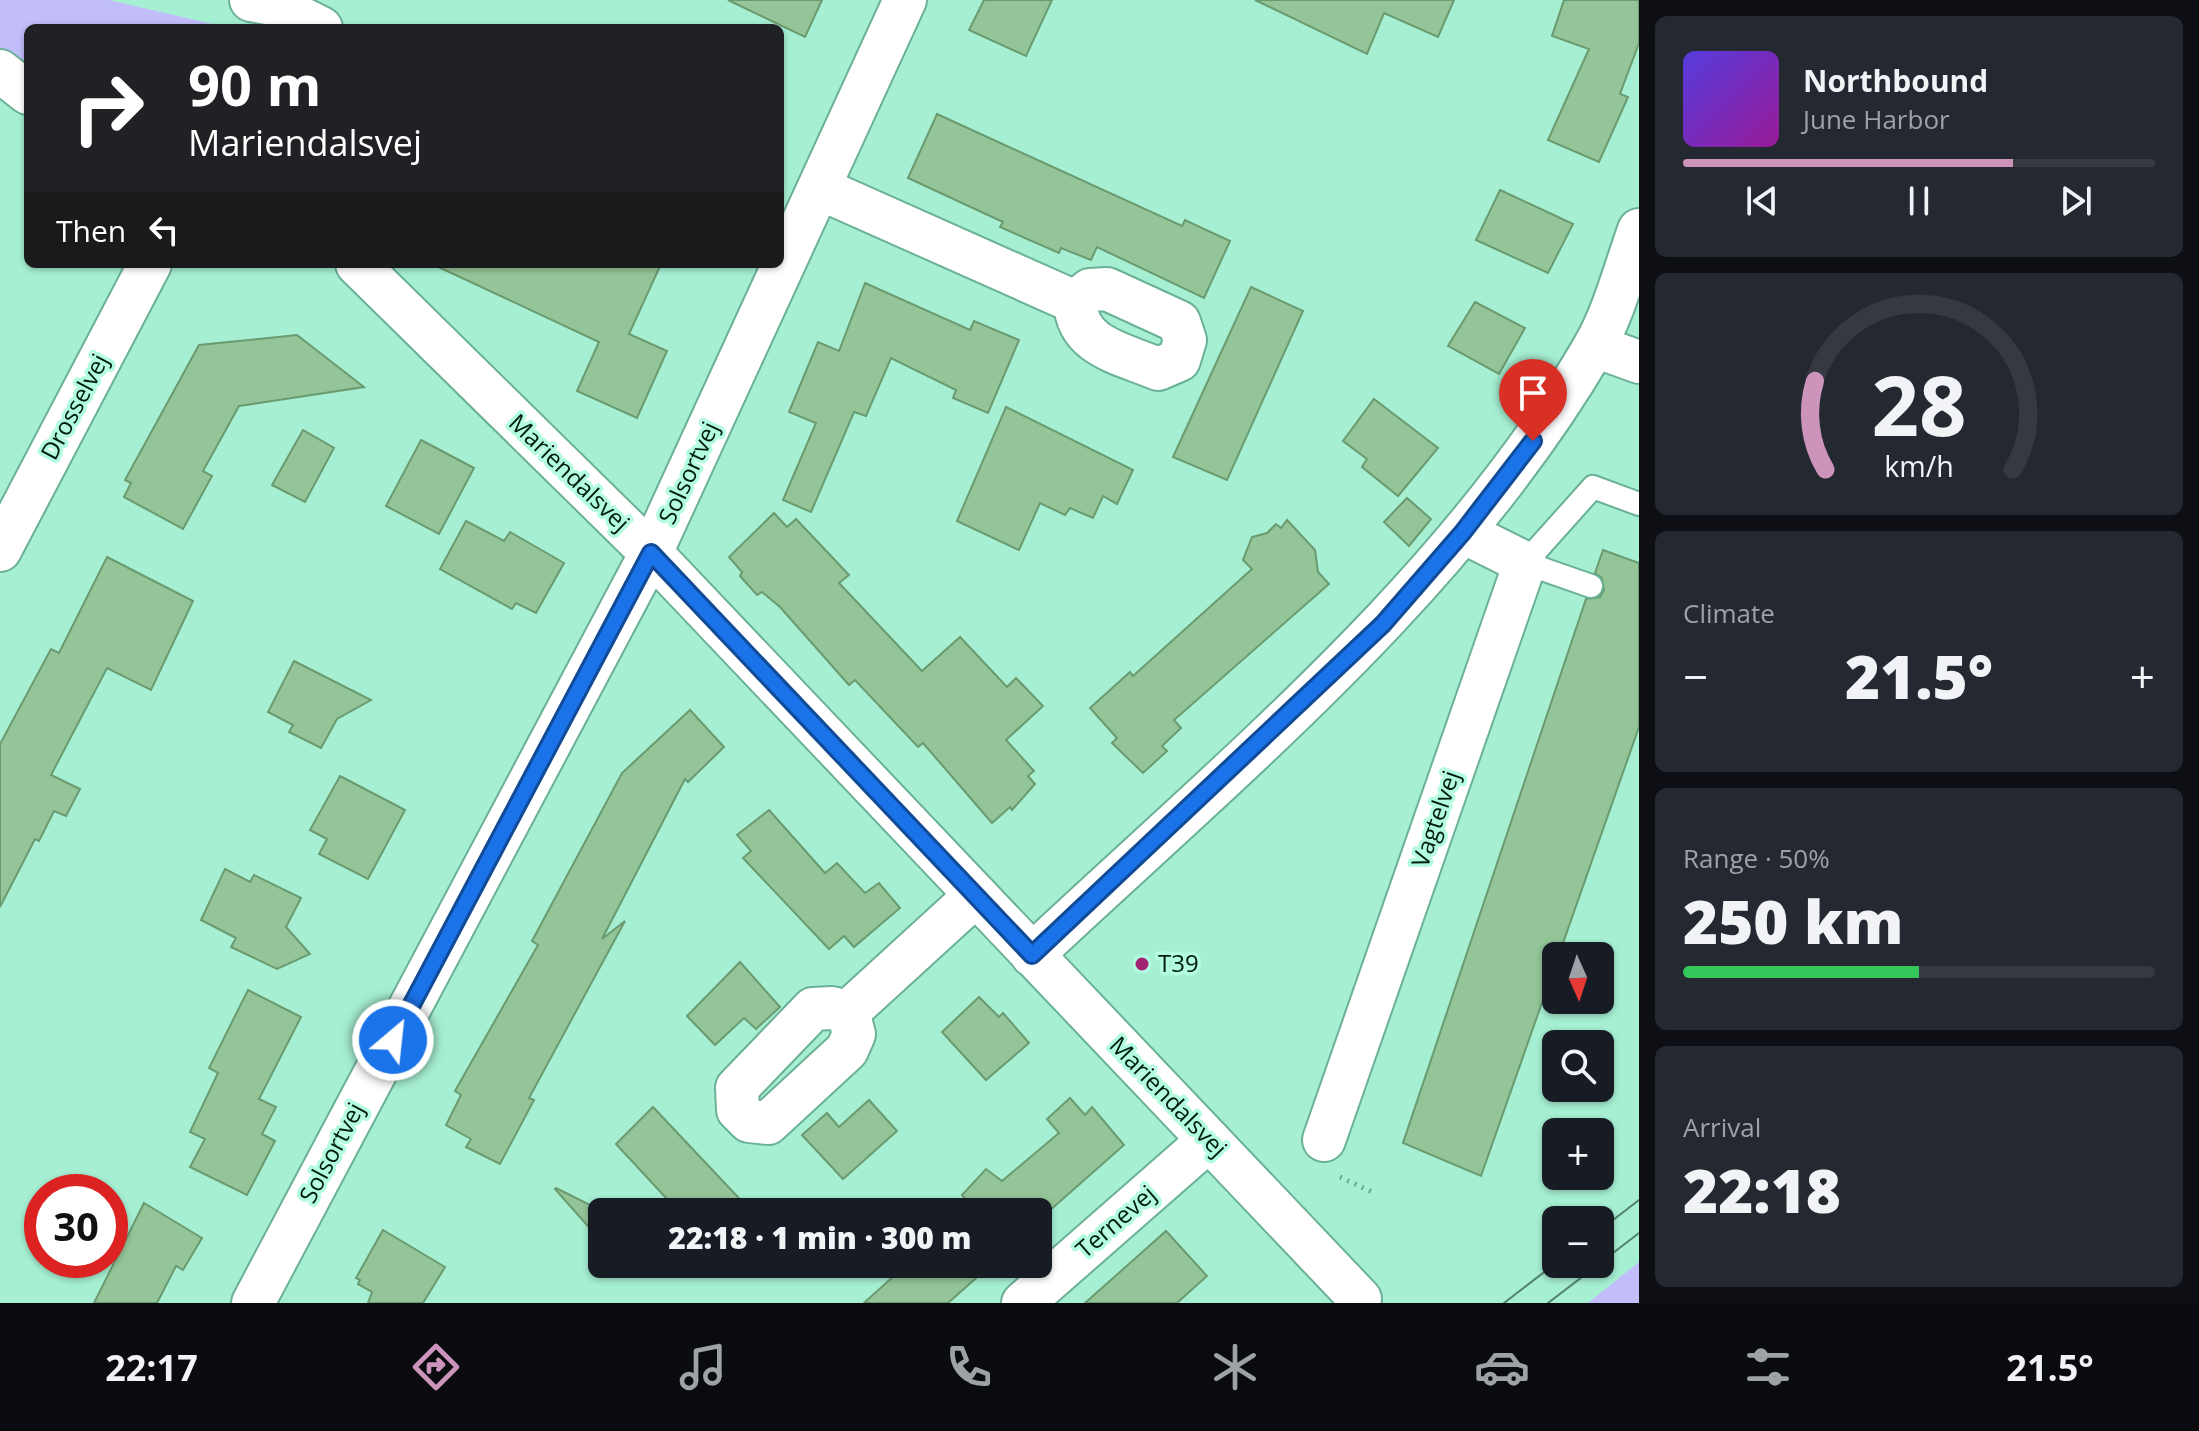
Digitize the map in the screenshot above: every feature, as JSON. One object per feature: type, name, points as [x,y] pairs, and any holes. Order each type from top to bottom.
[{"type":"street","name":"Solsortvej","points":[[784,264],[905,0]]},
{"type":"street","points":[[265,8],[310,24]]},
{"type":"street","points":[[0,71],[24,90]]},
{"type":"street","points":[[819,188],[1075,302]]},
{"type":"street","points":[[1032,955],[1383,624],[1463,532],[1533,441],[1595,346],[1639,230]]},
{"type":"street","name":"Drosselvej","points":[[0,550],[148,268]]},
{"type":"street","name":"Mariendalsvej","points":[[361,268],[651,553],[1360,1299]]},
{"type":"street","name":"Solsortvej","points":[[253,1303],[651,553],[782,268]]},
{"type":"street","points":[[1595,346],[1639,362]]},
{"type":"street","points":[[1463,532],[1525,563]]},
{"type":"street","name":"Vagtelvej","points":[[1324,1140],[1525,563]]},
{"type":"street","points":[[848,1012],[976,895]]},
{"type":"street","name":"Ternevej","points":[[1023,1303],[1209,1140]]},
{"type":"lane","points":[[1591,586],[1525,563],[1593,487],[1639,504]]},
{"type":"shaded area","points":[[0,0],[109,0],[212,24],[24,24],[24,64],[0,47]]},
{"type":"shaded area","points":[[1639,1262],[1639,1303],[1588,1303]]},
{"type":"building","points":[[728,0],[822,0],[805,37],[784,27],[784,24]]},
{"type":"building","points":[[984,0],[1052,0],[1026,56],[969,30]]},
{"type":"building","points":[[1255,0],[1454,0],[1438,37],[1384,13],[1367,54]]},
{"type":"building","points":[[1564,0],[1639,0],[1639,43],[1620,94],[1628,97],[1599,162],[1548,140],[1589,49],[1552,36]]},
{"type":"building","points":[[937,114],[1182,226],[1185,220],[1230,241],[1204,298],[1097,247],[1091,260],[1061,248],[1059,253],[1000,227],[1003,222],[908,178]]},
{"type":"building","points":[[1500,190],[1573,224],[1548,273],[1476,240]]},
{"type":"building","points":[[441,268],[659,268],[629,334],[667,351],[637,418],[577,391],[599,342]]},
{"type":"building","points":[[865,283],[970,330],[974,321],[1019,340],[988,413],[953,398],[956,390],[891,358],[866,416],[854,412],[811,512],[783,500],[816,423],[789,412],[818,342],[839,351]]},
{"type":"building","points":[[1251,287],[1303,311],[1227,480],[1173,457]]},
{"type":"building","points":[[1475,302],[1525,328],[1499,374],[1448,346]]},
{"type":"building","points":[[297,335],[364,387],[239,406],[203,471],[212,476],[183,529],[124,497],[131,483],[125,480],[199,345]]},
{"type":"building","points":[[1374,399],[1438,448],[1398,496],[1362,467],[1367,459],[1343,441]]},
{"type":"building","points":[[1006,407],[1133,470],[1117,504],[1103,496],[1093,518],[1070,508],[1065,515],[1040,503],[1019,550],[957,521]]},
{"type":"building","points":[[303,430],[334,448],[305,502],[272,485]]},
{"type":"building","points":[[421,440],[474,468],[439,534],[386,506]]},
{"type":"building","points":[[1407,498],[1431,519],[1409,546],[1384,522]]},
{"type":"building","points":[[774,513],[787,527],[796,519],[849,575],[839,583],[922,671],[960,637],[1007,687],[1016,678],[1043,706],[1006,740],[1034,771],[1028,776],[1035,784],[1012,810],[1010,807],[992,823],[923,743],[918,747],[855,680],[849,685],[780,607],[762,592],[757,595],[740,576],[742,572],[729,557]]},
{"type":"building","points":[[1287,520],[1315,550],[1318,572],[1329,584],[1174,720],[1181,728],[1162,746],[1167,751],[1143,773],[1112,743],[1117,738],[1090,708],[1130,672],[1133,676],[1252,569],[1243,560],[1252,537],[1267,533],[1276,524],[1281,528]]},
{"type":"building","points":[[466,521],[504,541],[510,532],[564,563],[536,613],[516,603],[512,609],[440,569]]},
{"type":"building","points":[[1603,550],[1639,563],[1639,727],[1563,942],[1542,942],[1542,1003],[1481,1176],[1403,1143],[1586,599],[1600,597],[1604,590],[1602,578],[1595,573]]},
{"type":"building","points":[[107,557],[193,601],[151,690],[107,668],[51,775],[80,789],[66,816],[54,811],[39,841],[35,839],[0,907],[0,744],[51,649],[59,653]]},
{"type":"building","points":[[294,661],[371,700],[337,719],[321,748],[289,732],[293,725],[268,712]]},
{"type":"building","points":[[690,710],[724,747],[688,782],[685,779],[602,939],[625,921],[529,1098],[534,1100],[500,1164],[466,1147],[471,1139],[446,1125],[461,1095],[455,1091],[538,945],[532,941],[622,773]]},
{"type":"building","points":[[340,776],[405,810],[368,879],[319,854],[327,839],[310,830]]},
{"type":"building","points":[[769,810],[825,873],[837,863],[865,893],[879,883],[900,908],[854,947],[844,936],[829,949],[743,858],[751,851],[737,835]]},
{"type":"building","points":[[225,869],[250,882],[254,875],[301,898],[286,927],[310,954],[277,969],[231,947],[236,938],[201,920]]},
{"type":"building","points":[[740,962],[780,1007],[756,1029],[744,1018],[715,1045],[687,1016]]},
{"type":"building","points":[[248,990],[301,1017],[259,1099],[276,1107],[262,1134],[275,1141],[247,1195],[190,1167],[205,1139],[190,1132],[218,1073],[209,1068]]},
{"type":"building","points":[[979,997],[999,1017],[1003,1013],[1029,1043],[986,1080],[942,1032]]},
{"type":"building","points":[[1070,1098],[1085,1115],[1092,1107],[1124,1145],[1052,1208],[1052,1198],[964,1198],[962,1195],[986,1169],[1002,1181],[1059,1133],[1047,1119]]},
{"type":"building","points":[[869,1100],[897,1131],[843,1179],[802,1135],[827,1113],[839,1127]]},
{"type":"building","points":[[653,1107],[739,1198],[666,1198],[616,1144]]},
{"type":"building","points":[[555,1189],[588,1204],[588,1226]]},
{"type":"building","points":[[144,1203],[202,1238],[183,1270],[176,1266],[157,1303],[94,1303],[106,1278],[128,1278],[128,1235]]},
{"type":"building","points":[[383,1230],[445,1267],[423,1303],[368,1303],[372,1292],[358,1284],[360,1280],[356,1278]]},
{"type":"building","points":[[1166,1231],[1207,1276],[1177,1303],[1085,1303]]},
{"type":"building","points":[[892,1278],[976,1278],[948,1303],[864,1303]]},
{"type":"tram line","points":[[1614,1219],[1639,1200]]},
{"type":"tram line","points":[[1614,1252],[1639,1233]]},
{"type":"tram line","points":[[1504,1303],[1542,1274]]},
{"type":"tram line","points":[[1548,1303],[1581,1278]]},
{"type":"place","name":"T39","points":[[1142,964]]},
{"type":"route","points":[[393,1040],[651,553],[1032,955],[1383,624],[1463,532],[1533,441]]}]
